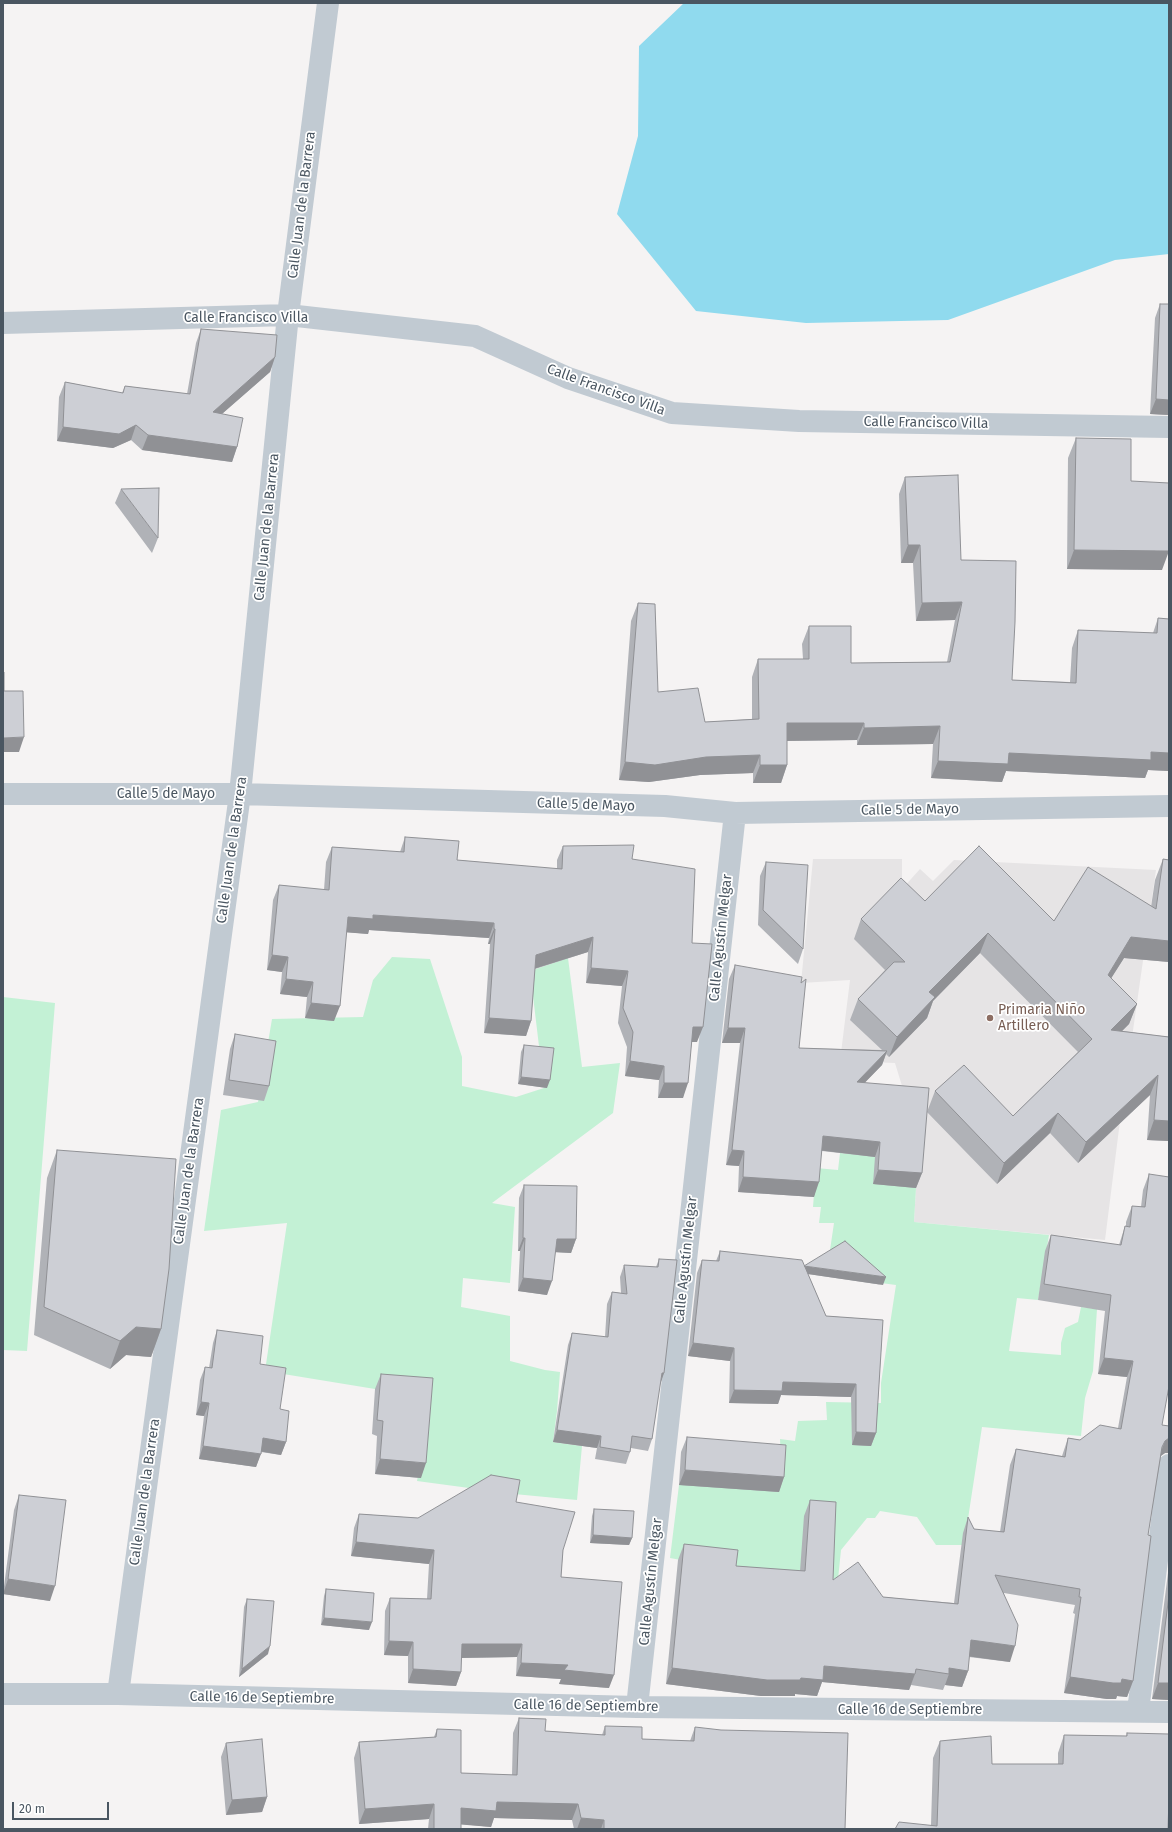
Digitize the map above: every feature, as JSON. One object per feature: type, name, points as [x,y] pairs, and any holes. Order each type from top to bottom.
[{"type":"street","name":"Calle Juan de la Barrera","points":[[118,1694],[240,794],[288,315],[328,3]]},
{"type":"street","name":"Calle Francisco Villa","points":[[3,323],[288,315],[475,336],[568,378],[672,413],[799,421],[1169,427]]},
{"type":"street","name":"Calle 5 de Mayo","points":[[3,794],[240,794],[665,806],[735,813],[1169,806]]},
{"type":"street","name":"Calle Agustín Melgar","points":[[637,1707],[735,813]]},
{"type":"street","points":[[1138,1711],[1169,1465]]},
{"type":"street","name":"Calle 16 de Septiembre","points":[[3,1694],[118,1694],[637,1707],[1169,1712]]},
{"type":"shaded area","name":"Primaria Niño Artillero","points":[[813,859],[902,859],[902,889],[920,869],[933,881],[954,860],[1156,870],[1120,1121],[1105,1240],[914,1222],[916,1188],[907,1102],[895,1063],[840,1061],[850,980],[801,983]]},
{"type":"green space","points":[[392,957],[430,959],[462,1057],[462,1086],[516,1097],[544,1088],[530,971],[568,958],[582,1067],[620,1063],[613,1113],[492,1203],[515,1207],[510,1283],[463,1278],[461,1307],[510,1316],[510,1361],[545,1370],[560,1372],[553,1442],[582,1446],[577,1500],[514,1494],[417,1481],[423,1449],[427,1393],[375,1389],[265,1371],[287,1223],[204,1231],[221,1110],[258,1102],[272,1019],[363,1017],[373,980]]},
{"type":"green space","points":[[3,997],[55,1003],[27,1351],[3,1350]]},
{"type":"green space","points":[[840,1153],[875,1156],[916,1188],[914,1222],[1049,1235],[1038,1300],[1017,1298],[1009,1351],[1061,1355],[1061,1343],[1065,1328],[1078,1322],[1081,1307],[1097,1309],[1093,1371],[1085,1398],[1081,1436],[982,1427],[964,1545],[936,1545],[917,1517],[880,1511],[875,1518],[867,1518],[841,1550],[837,1589],[670,1558],[679,1485],[781,1459],[780,1439],[795,1441],[798,1421],[827,1420],[826,1402],[881,1403],[881,1383],[896,1285],[866,1281],[829,1257],[834,1223],[819,1223],[821,1207],[813,1207],[816,1168],[838,1170]]},
{"type":"water","points":[[684,3],[1169,3],[1169,254],[1115,260],[948,320],[806,323],[696,311],[617,214],[638,136],[639,46]]},
{"type":"building","points":[[1160,304],[1169,304],[1169,400],[1156,399]]},
{"type":"building","points":[[201,329],[277,335],[275,357],[213,412],[243,418],[237,447],[148,435],[136,425],[119,434],[63,427],[65,382],[123,393],[125,386],[190,394]]},
{"type":"building","points":[[1076,438],[1131,439],[1131,481],[1169,483],[1169,551],[1074,550]]},
{"type":"building","points":[[958,475],[961,560],[1016,561],[1012,680],[1076,683],[1078,630],[1157,633],[1158,618],[1169,619],[1169,753],[1151,752],[1151,760],[1009,753],[1008,764],[938,761],[940,726],[864,728],[864,723],[787,723],[787,765],[760,765],[760,755],[706,757],[655,765],[625,762],[638,603],[655,604],[658,692],[698,688],[705,722],[759,719],[758,659],[809,659],[809,626],[851,626],[851,663],[950,662],[962,602],[922,603],[920,545],[908,545],[905,477]]},
{"type":"building","points":[[159,488],[158,538],[121,489]]},
{"type":"building","points":[[3,672],[4,691],[23,691],[24,737],[3,738]]},
{"type":"building","points":[[405,837],[459,841],[457,860],[562,869],[563,846],[634,845],[632,859],[695,869],[692,943],[712,944],[703,1027],[693,1027],[688,1083],[664,1083],[664,1066],[630,1061],[633,1032],[623,1008],[628,971],[591,968],[593,937],[536,955],[531,1021],[489,1018],[495,929],[494,923],[373,915],[373,919],[348,917],[340,1006],[311,1003],[313,982],[286,979],[288,957],[272,955],[279,885],[329,890],[332,847],[404,852]]},
{"type":"building","points":[[979,846],[1054,921],[1088,867],[1156,909],[1163,859],[1169,860],[1169,941],[1131,937],[1108,975],[1137,1004],[1111,1030],[1169,1037],[1169,1121],[1154,1120],[1158,1075],[1086,1142],[1058,1113],[1004,1163],[935,1091],[964,1065],[1013,1116],[1092,1039],[988,933],[929,992],[935,997],[897,1037],[858,999],[894,962],[905,962],[861,919],[901,878],[925,901]]},
{"type":"building","points":[[766,862],[808,865],[803,949],[763,910]]},
{"type":"building","points":[[735,965],[802,977],[801,983],[806,979],[799,1048],[887,1051],[857,1082],[929,1088],[922,1173],[878,1170],[880,1142],[823,1136],[819,1182],[743,1177],[744,1151],[732,1150],[745,1028],[728,1028]]},
{"type":"building","points":[[235,1034],[276,1041],[269,1086],[229,1080]]},
{"type":"building","points":[[524,1045],[554,1048],[550,1080],[521,1077]]},
{"type":"building","points":[[57,1150],[176,1159],[169,1269],[161,1329],[136,1327],[120,1341],[44,1307]]},
{"type":"building","points":[[1149,1174],[1169,1177],[1169,1386],[1162,1425],[1169,1426],[1169,1438],[1165,1441],[1162,1447],[1148,1535],[1151,1536],[1133,1681],[1122,1679],[1121,1683],[1113,1683],[1070,1677],[1081,1597],[1079,1597],[1080,1589],[995,1575],[1018,1625],[1015,1646],[971,1640],[968,1671],[949,1668],[949,1674],[916,1669],[915,1674],[824,1666],[823,1680],[801,1678],[800,1680],[767,1680],[672,1668],[684,1544],[738,1550],[736,1566],[805,1571],[810,1500],[836,1502],[833,1580],[858,1562],[883,1597],[958,1604],[968,1517],[974,1529],[1004,1532],[1016,1449],[1065,1457],[1068,1438],[1080,1440],[1100,1425],[1121,1429],[1133,1361],[1104,1358],[1111,1295],[1044,1284],[1051,1235],[1121,1245],[1125,1226],[1130,1227],[1132,1206],[1145,1207]]},
{"type":"building","points":[[524,1185],[577,1186],[576,1239],[557,1239],[552,1281],[523,1278],[525,1238],[523,1238]]},
{"type":"building","points":[[845,1241],[886,1277],[804,1266]]},
{"type":"building","points":[[720,1251],[802,1260],[826,1316],[883,1320],[876,1433],[856,1432],[856,1384],[783,1382],[782,1391],[734,1390],[734,1348],[693,1343],[702,1260],[719,1261]]},
{"type":"building","points":[[659,1259],[677,1260],[664,1373],[662,1373],[652,1439],[632,1436],[630,1452],[600,1447],[601,1436],[557,1430],[572,1333],[608,1337],[612,1292],[627,1294],[624,1265],[658,1267]]},
{"type":"building","points":[[217,1330],[263,1336],[260,1364],[286,1368],[280,1409],[289,1411],[286,1442],[263,1438],[261,1454],[203,1446],[209,1403],[201,1402],[205,1367],[212,1368]]},
{"type":"building","points":[[381,1374],[433,1378],[426,1463],[380,1459],[383,1421],[377,1420]]},
{"type":"building","points":[[687,1437],[786,1445],[784,1477],[685,1470]]},
{"type":"building","points":[[491,1475],[520,1480],[516,1502],[575,1512],[563,1550],[561,1577],[622,1582],[614,1675],[564,1670],[568,1665],[521,1663],[522,1644],[462,1644],[461,1672],[413,1669],[413,1642],[389,1641],[390,1598],[431,1599],[434,1550],[356,1542],[359,1514],[418,1518]]},
{"type":"building","points":[[19,1495],[66,1500],[55,1586],[8,1579]]},
{"type":"building","points":[[594,1509],[634,1511],[632,1538],[593,1535]]},
{"type":"building","points":[[326,1589],[374,1593],[372,1622],[324,1618]]},
{"type":"building","points":[[1169,1595],[1169,1683],[1158,1683]]},
{"type":"building","points":[[247,1599],[274,1601],[270,1646],[242,1669]]},
{"type":"building","points":[[519,1718],[546,1719],[545,1731],[605,1735],[605,1726],[642,1727],[642,1739],[694,1741],[695,1727],[721,1730],[848,1733],[845,1829],[604,1829],[604,1820],[581,1818],[578,1804],[497,1802],[496,1811],[461,1808],[461,1829],[434,1829],[434,1804],[365,1809],[359,1742],[436,1737],[437,1729],[461,1730],[461,1773],[517,1775]]},
{"type":"building","points":[[1127,1733],[1169,1734],[1168,1829],[895,1829],[899,1822],[937,1826],[940,1741],[991,1736],[992,1764],[1063,1764],[1064,1735],[1127,1736]]},
{"type":"building","points":[[262,1739],[267,1797],[232,1800],[226,1743]]},
{"type":"place","name":"Primaria Niño Artillero","points":[[990,1018]]}]
